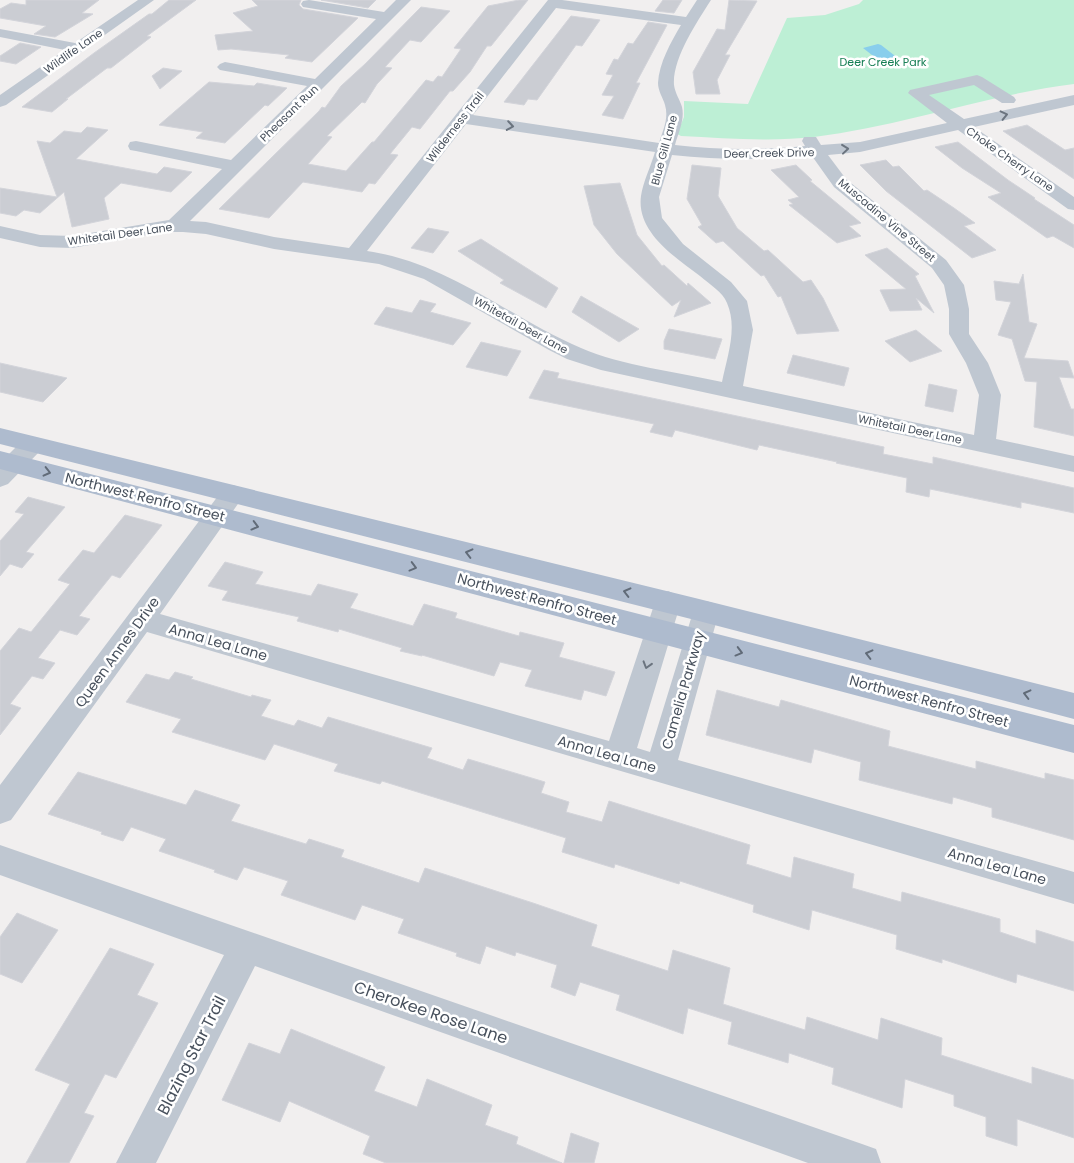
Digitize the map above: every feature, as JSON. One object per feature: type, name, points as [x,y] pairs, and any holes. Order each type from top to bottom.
[{"type":"main road","name":"Northwest Renfro Street","points":[[0,436],[11,462]]},
{"type":"main road","name":"Northwest Renfro Street","points":[[11,462],[233,494],[668,602],[1074,706]]},
{"type":"main road","name":"Northwest Renfro Street","points":[[11,462],[1074,739]]},
{"type":"street","name":"Wildlife Lane","points":[[0,102],[147,0]]},
{"type":"street","name":"Pheasant Run","points":[[174,226],[404,0]]},
{"type":"street","name":"Blue Gill Lane","points":[[704,0],[689,22],[666,73],[666,87],[675,106],[675,117],[650,197],[653,218],[660,230],[676,248],[716,279],[737,301],[743,330],[730,392]]},
{"type":"street","points":[[554,2],[689,22]]},
{"type":"street","name":"Wilderness Trail","points":[[354,255],[554,2]]},
{"type":"street","points":[[308,4],[387,17]]},
{"type":"street","points":[[0,33],[78,48]]},
{"type":"street","points":[[225,67],[319,84]]},
{"type":"street","name":"Choke Cherry Lane","points":[[1008,100],[977,80],[916,93],[1074,205]]},
{"type":"street","name":"Deer Creek Drive","points":[[467,112],[667,144],[711,154],[758,155],[814,146],[848,136],[1074,87]]},
{"type":"street","name":"Deer Creek Drive","points":[[814,146],[870,146],[1074,100]]},
{"type":"street","points":[[136,146],[234,166]]},
{"type":"street","name":"Muscadine Vine Street","points":[[814,146],[840,182],[939,264],[954,284],[959,309],[959,334],[977,363],[990,395],[984,445]]},
{"type":"street","name":"Whitetail Deer Lane","points":[[0,232],[40,241],[72,242],[174,226],[206,228],[274,243],[382,259],[431,275],[575,354],[609,364],[730,392],[1074,464]]},
{"type":"street","name":"Queen Annes Drive","points":[[0,810],[233,494]]},
{"type":"street","points":[[618,757],[668,602]]},
{"type":"street","name":"Camelia Parkway","points":[[660,769],[706,612]]},
{"type":"street","name":"Anna Lea Lane","points":[[141,619],[1074,888]]},
{"type":"street","name":"Cherokee Rose Lane","points":[[0,860],[862,1163]]},
{"type":"street","name":"Blazing Star Trail","points":[[135,1163],[247,947]]},
{"type":"green space","name":"Deer Creek Park","points":[[863,0],[1074,0],[1074,84],[1009,95],[879,126],[814,137],[747,139],[681,136],[677,134],[684,117],[684,101],[748,104],[787,18],[825,15],[859,4]]},
{"type":"water","points":[[878,44],[899,59],[881,62],[863,48]]},
{"type":"building","points":[[26,0],[99,0],[82,13],[93,14],[55,37],[34,34],[46,26],[0,18],[0,9],[11,3],[26,5]]},
{"type":"building","points":[[169,0],[196,0],[147,36],[151,37],[111,68],[107,68],[66,99],[68,99],[52,112],[22,107],[94,53],[149,14],[152,14]]},
{"type":"building","points":[[252,0],[301,0],[299,5],[303,9],[358,18],[312,62],[285,58],[289,55],[231,49],[218,50],[215,35],[253,31],[233,13],[258,6]]},
{"type":"building","points":[[321,0],[376,0],[368,8]]},
{"type":"building","points":[[528,0],[491,46],[487,46],[470,72],[453,91],[450,91],[420,129],[412,127],[390,154],[398,155],[375,184],[369,183],[362,192],[303,182],[269,218],[219,209],[322,107],[325,108],[341,86],[421,7],[450,11],[421,42],[410,40],[385,67],[392,68],[377,84],[365,103],[362,102],[327,136],[332,137],[308,164],[346,171],[374,142],[426,80],[433,82],[438,76],[442,77],[461,49],[454,48],[488,6]]},
{"type":"building","points":[[663,0],[682,0],[674,13],[655,11]]},
{"type":"building","points":[[729,0],[757,1],[725,55],[730,55],[717,80],[720,94],[696,94],[693,72],[717,29],[725,30]]},
{"type":"building","points":[[571,16],[600,20],[582,46],[576,45],[537,100],[528,99],[524,105],[504,102]]},
{"type":"building","points":[[648,22],[667,25],[636,83],[640,83],[623,119],[602,115],[614,96],[602,95],[613,75],[606,74],[614,59],[618,60],[628,43],[633,44]]},
{"type":"building","points":[[20,43],[41,47],[16,64],[0,61],[0,56]]},
{"type":"building","points":[[163,68],[182,71],[160,89],[152,76]]},
{"type":"building","points":[[209,82],[254,86],[257,83],[287,88],[268,106],[265,105],[225,143],[196,138],[203,132],[159,125]]},
{"type":"building","points":[[1027,125],[1065,150],[1074,148],[1074,179],[1003,131]]},
{"type":"building","points":[[87,127],[108,130],[76,159],[157,174],[164,167],[192,172],[171,192],[121,183],[104,198],[109,219],[72,227],[64,192],[40,213],[24,210],[16,216],[0,213],[0,188],[57,197],[37,141],[50,143],[64,131],[81,133]]},
{"type":"building","points":[[958,142],[1034,199],[1074,225],[1074,248],[1053,236],[1047,238],[988,197],[1001,193],[962,168],[935,147]]},
{"type":"building","points":[[886,160],[893,167],[899,166],[924,191],[927,190],[975,223],[964,226],[996,250],[972,258],[886,191],[860,165]]},
{"type":"building","points":[[692,165],[721,168],[718,196],[737,228],[764,251],[768,250],[803,282],[811,280],[823,298],[839,331],[797,334],[781,296],[778,297],[764,275],[761,276],[723,241],[716,243],[698,227],[702,225],[687,199]]},
{"type":"building","points":[[796,165],[812,180],[810,181],[861,223],[849,226],[861,236],[837,243],[789,205],[793,204],[788,200],[799,197],[771,170]]},
{"type":"building","points":[[620,183],[637,235],[662,266],[664,265],[687,286],[688,283],[711,303],[674,317],[681,300],[672,306],[617,254],[594,225],[584,186]]},
{"type":"building","points":[[428,228],[449,232],[433,253],[411,248]]},
{"type":"building","points":[[481,239],[558,288],[546,308],[500,283],[504,280],[458,251]]},
{"type":"building","points":[[887,248],[919,274],[915,276],[934,313],[916,298],[922,310],[890,311],[880,290],[906,289],[865,255]]},
{"type":"building","points":[[1023,274],[1029,322],[1037,324],[1024,358],[1068,361],[1074,378],[1059,377],[1071,409],[1074,409],[1074,436],[1034,427],[1037,382],[1025,381],[1012,339],[998,335],[1011,302],[996,300],[994,281],[1019,284]]},
{"type":"building","points":[[581,296],[639,329],[619,342],[572,312]]},
{"type":"building","points":[[420,300],[436,304],[430,312],[471,323],[453,345],[374,324],[386,307],[412,313]]},
{"type":"building","points":[[669,329],[722,339],[715,359],[664,349],[664,341]]},
{"type":"building","points":[[916,330],[942,351],[910,362],[885,341]]},
{"type":"building","points":[[481,342],[521,351],[507,376],[466,367]]},
{"type":"building","points":[[793,355],[849,368],[844,386],[787,373]]},
{"type":"building","points":[[0,363],[67,378],[43,402],[0,392]]},
{"type":"building","points":[[544,370],[559,373],[557,378],[884,447],[883,454],[933,464],[933,457],[1074,488],[1074,513],[1021,502],[1021,508],[930,489],[929,497],[906,492],[907,478],[759,445],[757,450],[675,430],[672,437],[650,432],[654,424],[529,398]]},
{"type":"building","points":[[929,384],[957,390],[953,412],[925,406]]},
{"type":"building","points":[[28,497],[65,507],[26,552],[34,554],[22,568],[10,564],[0,576],[0,541],[24,514],[15,512]]},
{"type":"building","points":[[125,515],[162,525],[120,578],[112,575],[79,616],[90,619],[77,635],[60,630],[38,658],[55,663],[43,679],[32,676],[10,704],[21,708],[0,735],[0,651],[19,628],[31,632],[70,584],[58,580],[83,550],[94,553]]},
{"type":"building","points":[[225,562],[263,572],[255,584],[311,596],[318,584],[358,594],[350,608],[413,626],[424,604],[457,613],[455,618],[519,636],[520,632],[564,643],[559,657],[615,672],[606,696],[584,690],[581,700],[525,686],[532,670],[500,662],[494,676],[422,655],[400,651],[402,648],[339,629],[338,632],[297,621],[299,617],[222,600],[228,591],[208,586]]},
{"type":"building","points":[[175,672],[193,677],[191,679],[251,697],[252,695],[271,700],[261,716],[294,726],[298,720],[322,728],[328,717],[432,748],[427,758],[463,770],[468,759],[545,782],[541,793],[569,802],[566,812],[602,822],[609,801],[750,845],[746,864],[791,878],[794,857],[854,874],[852,888],[901,902],[902,892],[1000,919],[1000,932],[1036,944],[1036,930],[1074,942],[1074,991],[1017,974],[1016,983],[942,959],[942,963],[896,949],[897,935],[812,910],[809,930],[753,912],[754,905],[680,881],[679,884],[615,864],[614,868],[562,852],[566,838],[382,781],[380,784],[334,771],[338,764],[274,744],[265,760],[172,732],[181,719],[126,702],[146,674],[169,680]]},
{"type":"building","points":[[717,690],[779,707],[781,700],[890,731],[888,746],[976,769],[976,761],[1045,779],[1045,773],[1074,780],[1074,840],[992,817],[992,808],[953,797],[952,804],[859,780],[861,762],[814,749],[811,763],[706,735]]},
{"type":"building","points":[[78,772],[186,805],[195,790],[240,805],[231,821],[306,844],[309,839],[344,850],[341,857],[419,883],[425,868],[533,903],[597,925],[591,946],[668,971],[673,950],[730,968],[723,1004],[805,1030],[807,1017],[878,1040],[881,1018],[942,1038],[941,1055],[1032,1084],[1032,1067],[1074,1080],[1074,1138],[1017,1119],[1017,1146],[986,1136],[986,1117],[954,1106],[954,1095],[905,1079],[902,1108],[832,1084],[834,1068],[789,1053],[788,1063],[728,1044],[732,1022],[688,1008],[683,1034],[616,1010],[620,995],[580,982],[575,996],[551,987],[557,965],[516,952],[515,956],[486,946],[480,964],[456,956],[457,953],[398,933],[404,919],[362,905],[355,920],[281,895],[288,881],[244,867],[237,880],[214,872],[215,870],[159,851],[166,839],[131,827],[123,841],[48,814]]},
{"type":"building","points":[[17,913],[58,930],[22,983],[0,974],[0,937]]},
{"type":"building","points":[[110,948],[154,964],[137,995],[158,1003],[116,1078],[105,1074],[84,1113],[94,1116],[69,1163],[26,1163],[70,1084],[35,1070]]},
{"type":"building","points":[[291,1029],[385,1067],[374,1091],[417,1107],[427,1079],[492,1105],[485,1125],[518,1137],[516,1144],[562,1163],[386,1163],[363,1154],[370,1136],[289,1101],[280,1122],[222,1100],[249,1043],[280,1054]]},
{"type":"building","points":[[571,1133],[599,1143],[594,1163],[564,1163]]}]
